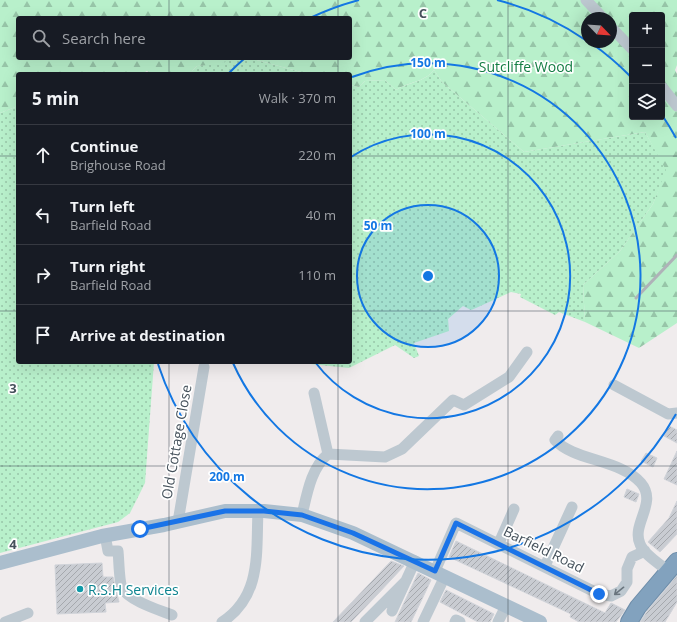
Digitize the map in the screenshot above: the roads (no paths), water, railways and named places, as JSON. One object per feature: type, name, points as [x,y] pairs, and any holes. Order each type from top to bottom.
[{"type":"highway","points":[[629,622],[638,606],[673,566]]},
{"type":"main road","points":[[0,562],[105,536],[225,511],[258,511],[302,515],[353,533],[415,561],[540,622]]},
{"type":"street","points":[[586,0],[597,12]]},
{"type":"street","points":[[617,34],[630,48]]},
{"type":"street","points":[[665,91],[677,106]]},
{"type":"street","points":[[302,515],[314,473],[323,458],[328,454],[385,457],[402,449],[453,400],[464,405],[509,377],[527,352]]},
{"type":"street","name":"Old Cottage Close","points":[[178,522],[204,367]]},
{"type":"street","points":[[614,385],[668,414],[677,413]]},
{"type":"street","points":[[314,392],[328,454]]},
{"type":"street","points":[[558,436],[555,440],[562,448],[607,462],[632,476],[642,484],[647,507],[638,536],[640,545],[645,551],[673,566]]},
{"type":"street","points":[[545,566],[572,507]]},
{"type":"street","points":[[499,543],[514,509]]},
{"type":"street","points":[[222,622],[238,609],[252,586],[255,574],[258,511]]},
{"type":"street","name":"Barfield Road","points":[[440,574],[456,523],[499,543],[599,594],[611,596],[621,591],[627,582],[627,569],[632,557],[645,551]]},
{"type":"street","points":[[105,536],[108,551],[118,550],[122,588],[130,596],[142,603],[172,615]]},
{"type":"street","points":[[392,611],[415,561]]},
{"type":"street","points":[[423,622],[440,574]]},
{"type":"street","points":[[365,622],[406,581]]},
{"type":"street","points":[[498,622],[506,606]]},
{"type":"street","points":[[12,621],[28,613]]},
{"type":"street","points":[[455,622],[456,620],[460,622]]},
{"type":"railway","points":[[636,298],[677,255]]},
{"type":"place","name":"R.S.H Services","points":[[80,589]]},
{"type":"park label","name":"Sutcliffe Wood","points":[[526,66]]}]
